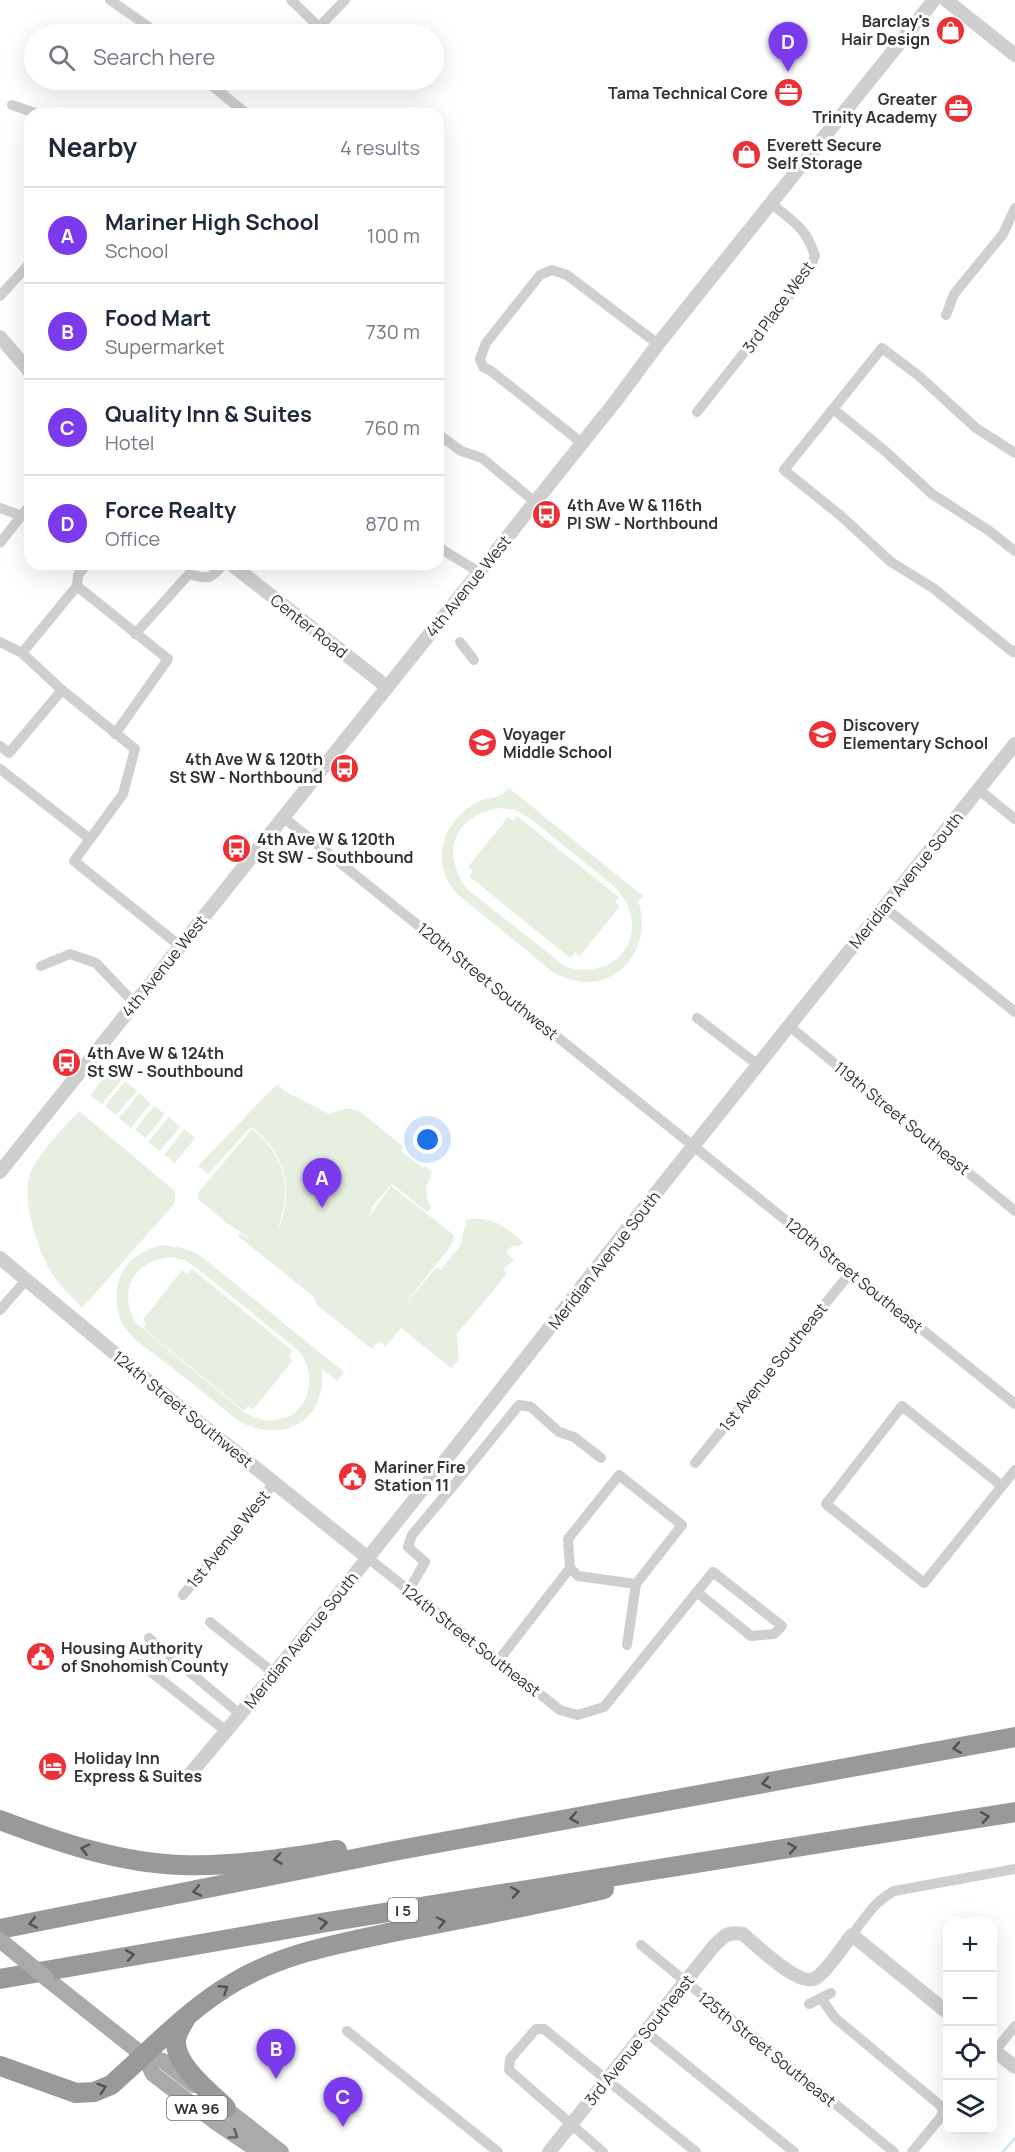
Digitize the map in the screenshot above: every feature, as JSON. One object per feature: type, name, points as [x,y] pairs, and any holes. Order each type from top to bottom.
[{"type":"highway","points":[[0,1929],[399,1850],[1015,1737]]},
{"type":"highway","name":"I 5","points":[[0,1979],[327,1922],[1015,1812]]},
{"type":"highway","points":[[0,1820],[81,1848],[168,1864],[206,1865],[257,1862],[366,1846],[399,1850]]},
{"type":"highway","points":[[0,2066],[76,2093],[94,2091],[111,2085],[188,2015],[221,1990],[246,1976],[302,1952],[558,1900],[735,1857]]},
{"type":"highway","points":[[188,2015],[177,2034],[178,2055],[191,2073],[226,2108]]},
{"type":"main road","name":"WA 96","points":[[0,1940],[144,2056],[163,2061],[281,2152]]},
{"type":"main road","name":"WA 96","points":[[144,2056],[153,2074],[213,2121],[260,2152]]},
{"type":"street","points":[[110,0],[145,24]]},
{"type":"street","points":[[291,0],[316,24]]},
{"type":"street","points":[[322,24],[345,0]]},
{"type":"street","name":"4th Avenue West","points":[[0,1172],[934,0]]},
{"type":"street","points":[[946,0],[1015,55]]},
{"type":"street","points":[[217,90],[240,108]]},
{"type":"street","points":[[12,105],[24,109]]},
{"type":"street","name":"3rd Place West","points":[[697,412],[808,272],[815,256],[810,238],[772,204]]},
{"type":"street","points":[[946,315],[954,294],[1003,234],[1015,208]]},
{"type":"street","points":[[0,296],[24,270]]},
{"type":"street","points":[[582,443],[483,367],[480,359],[486,343],[540,275],[552,270],[567,275],[658,344]]},
{"type":"street","points":[[0,337],[24,365]]},
{"type":"street","points":[[1015,453],[976,428],[919,376],[882,348],[784,470],[841,516],[891,562],[933,588],[1013,652],[1015,650]]},
{"type":"street","points":[[833,409],[885,451],[932,494],[988,530],[1015,551]]},
{"type":"street","points":[[444,438],[461,451],[482,458],[535,502]]},
{"type":"street","points":[[0,507],[21,516]]},
{"type":"street","points":[[0,543],[24,512]]},
{"type":"street","points":[[444,551],[479,572]]},
{"type":"street","points":[[22,653],[77,585],[78,575],[82,570]]},
{"type":"street","points":[[135,634],[189,574],[202,578],[214,576],[218,570]]},
{"type":"street","name":"Center Road","points":[[239,570],[387,687]]},
{"type":"street","points":[[77,585],[168,659],[115,734]]},
{"type":"street","points":[[0,642],[22,653],[62,690],[135,749],[123,794],[74,861],[180,946]]},
{"type":"street","points":[[460,642],[474,660]]},
{"type":"street","points":[[62,690],[9,753],[0,768],[90,839]]},
{"type":"street","name":"Meridian Avenue South","points":[[190,1774],[369,1558],[1015,744]]},
{"type":"street","points":[[0,746],[9,753]]},
{"type":"street","points":[[978,790],[1015,819]]},
{"type":"street","name":"120th Street Southwest","points":[[283,817],[693,1147]]},
{"type":"street","points":[[884,907],[1015,1012]]},
{"type":"street","points":[[41,966],[70,954],[96,963],[135,1003]]},
{"type":"street","points":[[697,1018],[758,1065]]},
{"type":"street","name":"119th Street Southeast","points":[[789,1026],[1015,1211]]},
{"type":"street","name":"120th Street Southeast","points":[[693,1147],[1015,1404]]},
{"type":"street","name":"124th Street Southwest","points":[[0,1258],[166,1396],[369,1558]]},
{"type":"street","name":"1st Avenue Southeast","points":[[695,1463],[851,1272]]},
{"type":"street","points":[[0,1310],[26,1280]]},
{"type":"street","points":[[409,1590],[425,1562],[408,1548],[412,1534],[519,1405],[531,1407],[559,1432],[574,1437],[602,1458]]},
{"type":"street","points":[[1002,1486],[902,1406],[826,1504],[924,1583],[1015,1470]]},
{"type":"street","points":[[446,1460],[463,1474]]},
{"type":"street","points":[[627,1645],[636,1584],[682,1525],[619,1475],[568,1539],[570,1568],[578,1576],[636,1584]]},
{"type":"street","name":"1st Avenue West","points":[[183,1595],[274,1483]]},
{"type":"street","name":"124th Street Southeast","points":[[369,1558],[560,1710],[577,1715],[604,1707],[697,1592]]},
{"type":"street","points":[[498,1661],[570,1568]]},
{"type":"street","points":[[713,1572],[782,1626],[774,1634],[751,1636],[697,1592],[713,1572]]},
{"type":"street","points":[[210,1622],[275,1674]]},
{"type":"street","points":[[149,1638],[241,1715]]},
{"type":"street","points":[[141,1664],[226,1731]]},
{"type":"street","points":[[943,2009],[852,1935],[873,1906],[894,1891],[1015,1869]]},
{"type":"street","name":"3rd Avenue Southeast","points":[[549,2152],[724,1936],[733,1932],[743,1934],[795,1976],[806,1981],[814,1980],[821,1974],[852,1935]]},
{"type":"street","name":"125th Street Southeast","points":[[641,1945],[894,2152]]},
{"type":"street","points":[[809,2004],[826,1996],[835,2018],[940,2106],[943,2112],[940,2118],[912,2152]]},
{"type":"street","points":[[997,2047],[1015,2026]]},
{"type":"street","points":[[603,2152],[509,2070],[510,2059],[536,2029],[543,2029],[696,2152]]},
{"type":"street","points":[[347,2031],[498,2152]]},
{"type":"street","points":[[646,2032],[794,2152]]},
{"type":"street","points":[[997,2052],[1015,2067]]},
{"type":"green space","points":[[509,788],[643,896],[638,901],[642,928],[639,941],[634,954],[617,973],[604,979],[585,982],[554,973],[455,892],[448,882],[442,864],[442,853],[444,842],[454,822],[461,814],[480,801],[505,792]],"holes":[[[500,808],[515,810],[528,817],[615,887],[626,903],[632,919],[631,935],[626,948],[616,959],[602,967],[585,970],[566,967],[467,889],[454,862],[453,849],[462,827],[472,818],[484,812]]]},
{"type":"green space","points":[[517,816],[619,897],[615,902],[620,906],[580,956],[575,952],[570,958],[469,876],[473,871],[468,867],[508,817],[513,821]]},
{"type":"green space","points":[[110,1070],[122,1079],[102,1104],[90,1095]]},
{"type":"green space","points":[[125,1081],[137,1091],[116,1115],[105,1106]]},
{"type":"green space","points":[[277,1084],[286,1092],[329,1114],[347,1108],[359,1111],[404,1147],[401,1151],[432,1172],[427,1190],[431,1208],[427,1212],[392,1184],[374,1204],[367,1220],[391,1186],[454,1235],[453,1243],[401,1309],[437,1267],[441,1270],[461,1244],[466,1220],[490,1220],[504,1227],[523,1243],[512,1246],[506,1252],[514,1261],[504,1268],[506,1275],[457,1334],[459,1359],[451,1368],[401,1328],[385,1347],[383,1343],[378,1342],[372,1349],[317,1305],[314,1297],[238,1236],[239,1233],[254,1241],[228,1224],[198,1199],[198,1193],[252,1129],[274,1153],[283,1172],[285,1193],[279,1228],[286,1199],[286,1186],[284,1173],[280,1161],[273,1149],[253,1128],[250,1128],[208,1174],[198,1166]]},
{"type":"green space","points":[[139,1093],[151,1103],[131,1128],[119,1118]]},
{"type":"green space","points":[[154,1106],[165,1114],[146,1138],[135,1130]]},
{"type":"green space","points":[[79,1111],[175,1191],[175,1203],[82,1308],[57,1281],[42,1255],[32,1225],[27,1195],[31,1172],[36,1163]]},
{"type":"green space","points":[[169,1117],[180,1127],[160,1151],[148,1142]]},
{"type":"green space","points":[[184,1129],[195,1138],[175,1163],[164,1155]]},
{"type":"green space","points":[[162,1245],[178,1247],[202,1257],[344,1372],[337,1381],[322,1369],[322,1387],[317,1403],[309,1415],[298,1424],[285,1429],[270,1430],[253,1427],[237,1420],[132,1336],[124,1326],[119,1314],[116,1302],[118,1283],[123,1270],[132,1260]],"holes":[[[171,1257],[184,1260],[299,1351],[305,1361],[309,1383],[308,1393],[297,1411],[275,1420],[259,1419],[244,1412],[136,1323],[128,1300],[132,1279],[147,1264],[158,1259]]]},
{"type":"green space","points":[[192,1269],[293,1351],[288,1356],[293,1360],[253,1410],[248,1406],[244,1411],[143,1328],[147,1323],[143,1320],[182,1270],[187,1274]]},
{"type":"waterway","points":[[1003,2152],[1015,2138]]},
{"type":"place","name":"Barclay's Hair Design","points":[[951,30]]},
{"type":"place","name":"Force Realty","points":[[788,72]]},
{"type":"place","name":"Tama Technical Core","points":[[789,93]]},
{"type":"place","name":"Greater Trinity Academy","points":[[958,108]]},
{"type":"place","name":"Everett Secure Self Storage","points":[[746,154]]},
{"type":"place","name":"4th Ave W & 116th Pl SW - Northbound","points":[[546,514]]},
{"type":"place","name":"Discovery Elementary School","points":[[822,734]]},
{"type":"place","name":"Voyager Middle School","points":[[482,743]]},
{"type":"place","name":"4th Ave W & 120th St SW - Northbound","points":[[344,768]]},
{"type":"place","name":"4th Ave W & 120th St SW - Southbound","points":[[236,848]]},
{"type":"place","name":"4th Ave W & 124th St SW - Southbound","points":[[66,1062]]},
{"type":"place","name":"Mariner High School","points":[[322,1208]]},
{"type":"place","name":"Mariner Fire Station 11","points":[[353,1476]]},
{"type":"place","name":"Housing Authority of Snohomish County","points":[[40,1657]]},
{"type":"place","name":"Holiday Inn Express & Suites","points":[[53,1767]]},
{"type":"place","name":"Food Mart","points":[[276,2079]]},
{"type":"place","name":"Quality Inn & Suites","points":[[343,2127]]}]
